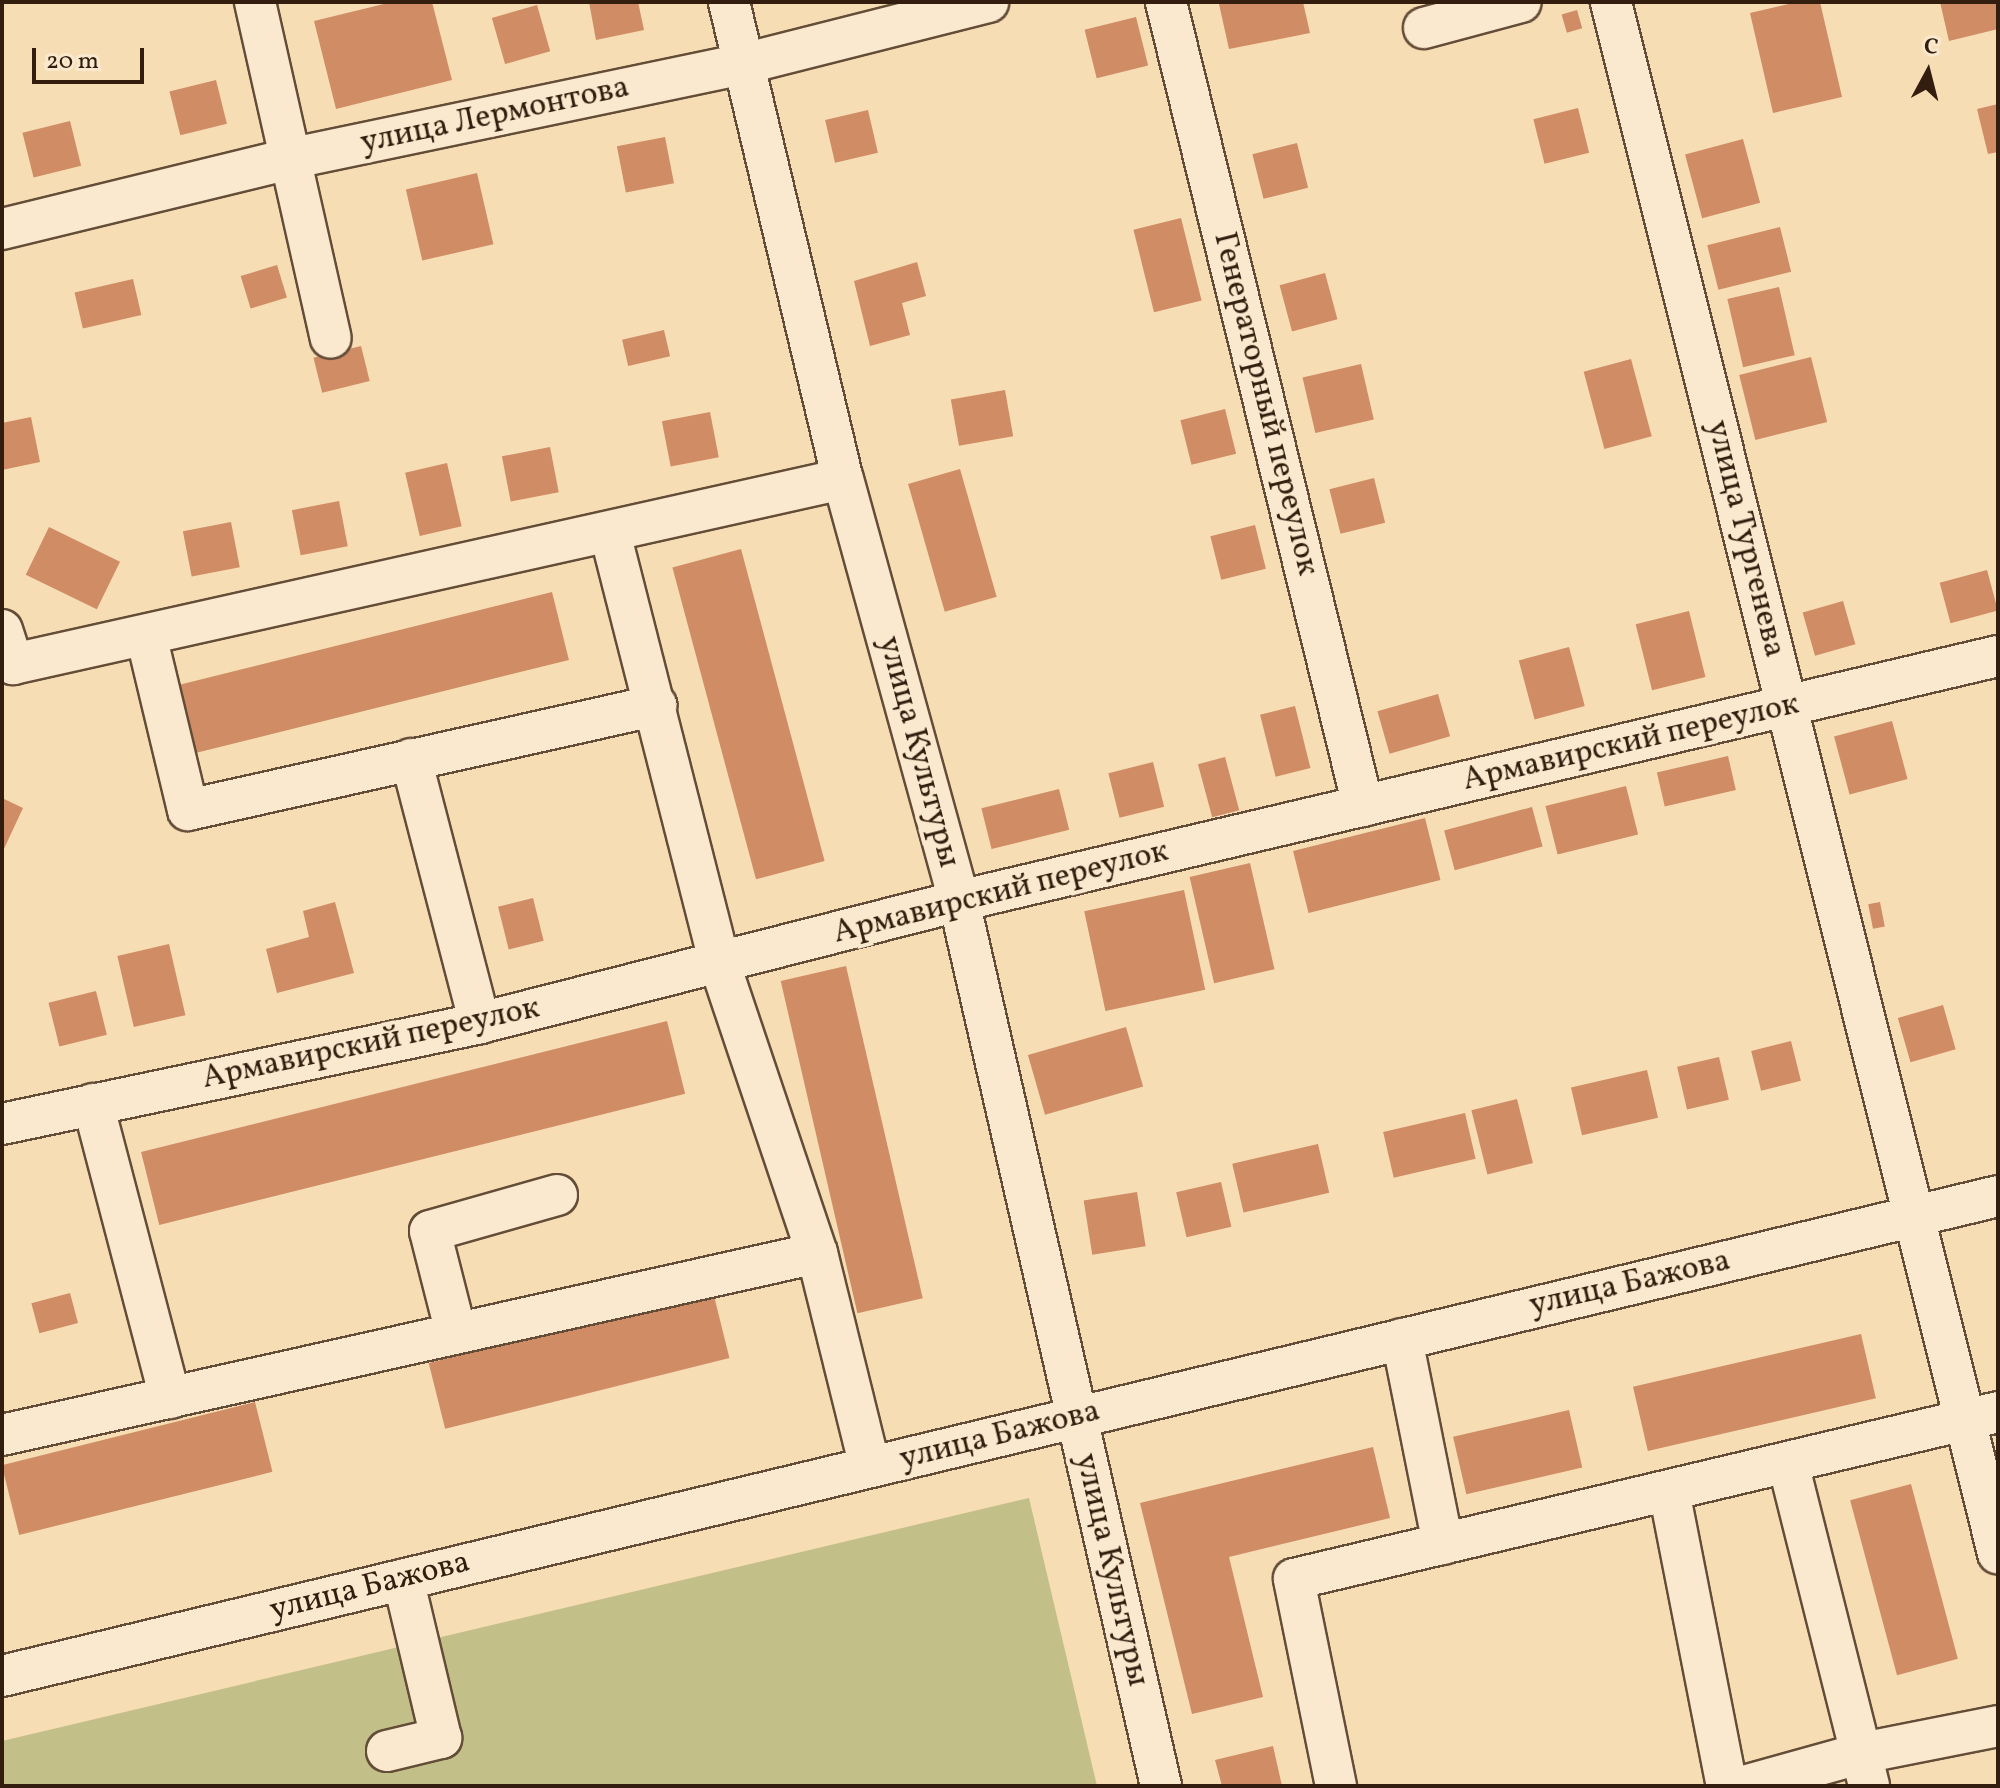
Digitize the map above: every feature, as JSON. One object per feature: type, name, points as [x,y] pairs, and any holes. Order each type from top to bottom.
[{"type":"street","points":[[255,2],[293,158],[331,338]]},
{"type":"street","name":"улица Культуры","points":[[729,2],[843,479],[959,901],[1161,1786]]},
{"type":"street","name":"улица Лермонтова","points":[[2,229],[293,158],[743,64],[988,2]]},
{"type":"street","name":"Генераторный переулок","points":[[1166,2],[1363,806]]},
{"type":"street","points":[[1424,28],[1521,2]]},
{"type":"street","name":"улица Тургенева","points":[[1611,2],[1915,1216],[1981,1416],[1998,1553]]},
{"type":"street","points":[[7,647],[146,635],[843,479]]},
{"type":"street","points":[[610,533],[719,962],[817,1253],[870,1467]]},
{"type":"street","points":[[146,635],[188,810],[656,705]]},
{"type":"street","name":"Армавирский переулок","points":[[2,1124],[480,1023],[959,901],[1998,656]]},
{"type":"street","points":[[411,759],[480,1023]]},
{"type":"street","points":[[93,1104],[170,1398]]},
{"type":"street","points":[[456,1333],[430,1231],[557,1195]]},
{"type":"street","name":"улица Бажова","points":[[2,1676],[1998,1196]]},
{"type":"street","points":[[2,1435],[817,1253]]},
{"type":"street","points":[[1402,1339],[1443,1544]]},
{"type":"street","points":[[1336,1786],[1294,1579],[1981,1416]]},
{"type":"street","points":[[1788,1463],[1865,1770]]},
{"type":"street","points":[[1669,1491],[1727,1786]]},
{"type":"street","points":[[387,1751],[441,1738],[403,1579]]},
{"type":"street","points":[[1744,1786],[1865,1770],[1998,1726]]},
{"type":"shaded area","points":[[1029,1498],[1097,1786],[2,1786],[2,1741]]},
{"type":"building","points":[[392,2],[432,2],[452,80],[336,109],[314,21]]},
{"type":"building","points":[[589,2],[638,2],[644,30],[596,40]]},
{"type":"building","points":[[1303,2],[1310,33],[1229,49],[1219,4]]},
{"type":"building","points":[[1797,2],[1820,2],[1842,97],[1773,113],[1750,13]]},
{"type":"building","points":[[1940,2],[1998,2],[1998,29],[1949,41]]},
{"type":"building","points":[[537,5],[550,51],[505,64],[492,18]]},
{"type":"building","points":[[1577,10],[1582,28],[1567,33],[1562,14]]},
{"type":"building","points":[[1136,17],[1148,66],[1097,78],[1085,30]]},
{"type":"building","points":[[216,80],[227,124],[180,135],[169,92]]},
{"type":"building","points":[[1998,104],[1998,152],[1988,154],[1977,109]]},
{"type":"building","points":[[1578,108],[1589,153],[1544,164],[1533,119]]},
{"type":"building","points":[[868,110],[878,153],[835,163],[825,120]]},
{"type":"building","points":[[70,121],[81,166],[34,177],[22,133]]},
{"type":"building","points":[[665,137],[674,183],[626,192],[617,146]]},
{"type":"building","points":[[1743,139],[1760,203],[1702,218],[1685,155]]},
{"type":"building","points":[[1297,143],[1308,188],[1263,199],[1252,154]]},
{"type":"building","points":[[477,173],[493,244],[422,261],[406,189]]},
{"type":"building","points":[[1181,218],[1202,300],[1154,312],[1133,230]]},
{"type":"building","points":[[1780,227],[1791,272],[1718,290],[1707,245]]},
{"type":"building","points":[[917,262],[926,296],[902,303],[910,335],[870,346],[854,281]]},
{"type":"building","points":[[277,265],[287,298],[251,309],[241,276]]},
{"type":"building","points":[[1325,273],[1337,319],[1292,332],[1280,285]]},
{"type":"building","points":[[133,279],[141,315],[83,329],[75,292]]},
{"type":"building","points":[[1779,287],[1795,355],[1743,367],[1727,299]]},
{"type":"building","points":[[664,330],[670,356],[628,366],[622,340]]},
{"type":"building","points":[[361,346],[370,381],[322,393],[313,358]]},
{"type":"building","points":[[1811,357],[1827,422],[1755,440],[1739,375]]},
{"type":"building","points":[[1631,359],[1652,436],[1604,449],[1584,372]]},
{"type":"building","points":[[1361,364],[1374,420],[1315,433],[1303,377]]},
{"type":"building","points":[[1005,390],[1013,436],[959,446],[951,400]]},
{"type":"building","points":[[1225,409],[1236,454],[1191,465],[1180,420]]},
{"type":"building","points":[[710,412],[719,457],[671,467],[662,421]]},
{"type":"building","points":[[31,417],[40,462],[2,470],[2,423]]},
{"type":"building","points":[[550,447],[559,492],[511,502],[502,456]]},
{"type":"building","points":[[447,463],[462,526],[420,536],[405,473]]},
{"type":"building","points":[[960,469],[997,597],[945,612],[908,484]]},
{"type":"building","points":[[1374,478],[1385,523],[1340,534],[1329,489]]},
{"type":"building","points":[[339,501],[348,546],[301,555],[292,510]]},
{"type":"building","points":[[231,522],[240,567],[192,577],[183,531]]},
{"type":"building","points":[[1255,525],[1266,569],[1221,580],[1210,536]]},
{"type":"building","points":[[49,527],[120,562],[97,609],[26,575]]},
{"type":"building","points":[[741,549],[825,861],[756,879],[672,567]]},
{"type":"building","points":[[1987,570],[1998,611],[1951,623],[1940,583]]},
{"type":"building","points":[[552,592],[569,660],[192,754],[176,686]]},
{"type":"building","points":[[1843,601],[1855,644],[1815,656],[1803,613]]},
{"type":"building","points":[[1689,611],[1705,677],[1652,690],[1636,624]]},
{"type":"building","points":[[1569,647],[1585,706],[1535,719],[1519,660]]},
{"type":"building","points":[[1438,694],[1450,736],[1390,754],[1377,711]]},
{"type":"building","points":[[1295,706],[1310,768],[1276,777],[1260,715]]},
{"type":"building","points":[[1892,721],[1908,779],[1850,794],[1834,737]]},
{"type":"building","points":[[1728,756],[1736,790],[1665,807],[1657,772]]},
{"type":"building","points":[[1225,757],[1239,810],[1212,817],[1198,764]]},
{"type":"building","points":[[1153,762],[1164,807],[1119,818],[1108,773]]},
{"type":"building","points":[[1626,786],[1638,835],[1558,855],[1545,806]]},
{"type":"building","points":[[1059,789],[1069,830],[992,849],[981,808]]},
{"type":"building","points":[[2,798],[23,808],[2,853]]},
{"type":"building","points":[[1532,807],[1543,847],[1455,870],[1444,831]]},
{"type":"building","points":[[1425,818],[1440,880],[1309,913],[1293,851]]},
{"type":"building","points":[[1250,863],[1275,969],[1214,983],[1190,877]]},
{"type":"building","points":[[1184,890],[1205,990],[1105,1011],[1084,911]]},
{"type":"building","points":[[533,898],[544,941],[509,949],[498,907]]},
{"type":"building","points":[[335,902],[354,973],[277,993],[266,949],[309,937],[303,911]]},
{"type":"building","points":[[1880,902],[1885,927],[1873,929],[1868,904]]},
{"type":"building","points":[[169,944],[185,1015],[134,1027],[117,956]]},
{"type":"building","points":[[846,966],[923,1298],[857,1313],[781,981]]},
{"type":"building","points":[[96,991],[107,1035],[59,1047],[48,1003]]},
{"type":"building","points":[[1943,1005],[1956,1049],[1911,1062],[1898,1018]]},
{"type":"building","points":[[667,1021],[685,1094],[159,1225],[141,1152]]},
{"type":"building","points":[[1126,1027],[1143,1087],[1045,1115],[1028,1055]]},
{"type":"building","points":[[1791,1041],[1801,1081],[1761,1091],[1751,1051]]},
{"type":"building","points":[[1719,1057],[1729,1100],[1687,1110],[1677,1067]]},
{"type":"building","points":[[1647,1070],[1658,1118],[1582,1135],[1571,1088]]},
{"type":"building","points":[[1517,1099],[1533,1163],[1487,1174],[1471,1110]]},
{"type":"building","points":[[1465,1113],[1476,1159],[1394,1178],[1383,1132]]},
{"type":"building","points":[[1318,1144],[1329,1193],[1244,1213],[1232,1164]]},
{"type":"building","points":[[1221,1182],[1231,1227],[1187,1237],[1176,1192]]},
{"type":"building","points":[[1137,1192],[1146,1246],[1092,1255],[1084,1200]]},
{"type":"building","points":[[713,1292],[729,1358],[445,1429],[429,1363]]},
{"type":"building","points":[[70,1293],[78,1323],[39,1333],[31,1303]]},
{"type":"building","points":[[1861,1334],[1876,1398],[1648,1451],[1633,1387]]},
{"type":"building","points":[[255,1402],[272,1472],[19,1535],[2,1465]]},
{"type":"building","points":[[1569,1410],[1582,1467],[1466,1494],[1453,1437]]},
{"type":"building","points":[[1373,1447],[1390,1518],[1229,1557],[1263,1697],[1192,1714],[1140,1503]]},
{"type":"building","points":[[1911,1484],[1958,1659],[1897,1675],[1850,1500]]},
{"type":"building","points":[[1273,1746],[1282,1786],[1222,1786],[1215,1760]]}]
